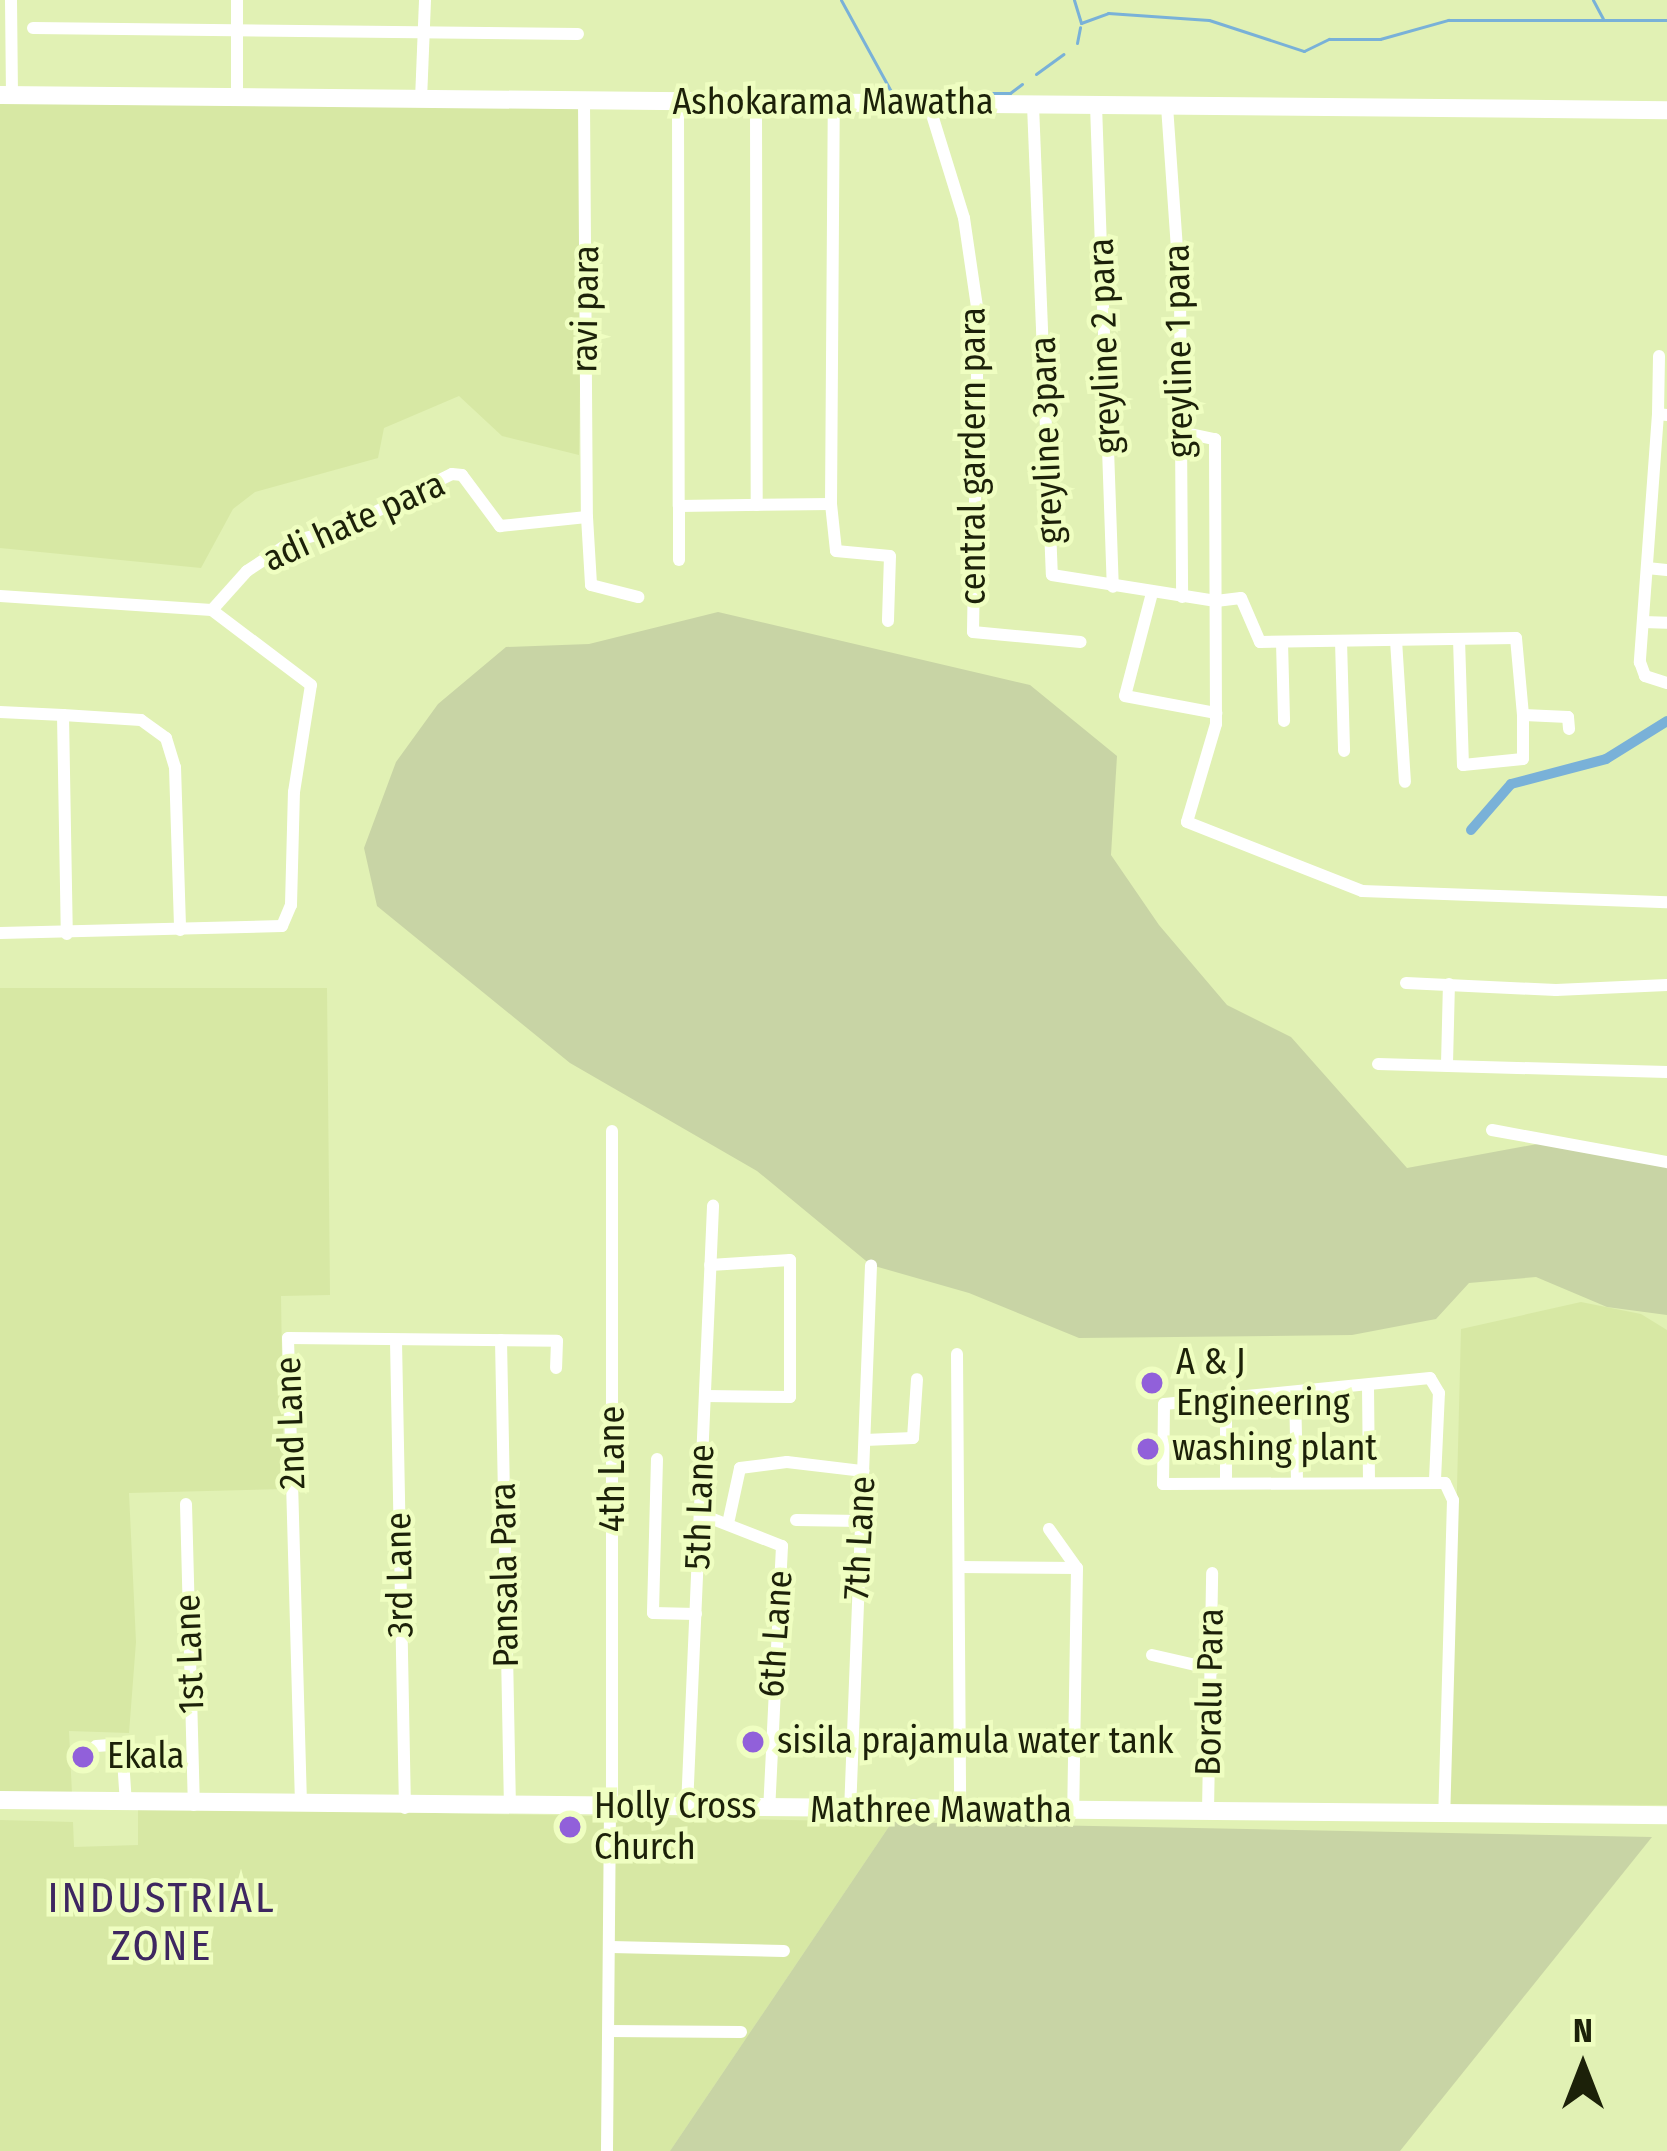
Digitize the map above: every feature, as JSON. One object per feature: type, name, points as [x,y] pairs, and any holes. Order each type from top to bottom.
[{"type":"street","points":[[6,95],[11,0]]},
{"type":"street","points":[[237,0],[237,100]]},
{"type":"street","points":[[421,100],[424,0]]},
{"type":"street","points":[[33,28],[578,34]]},
{"type":"street","name":"Ashokarama Mawatha","points":[[6,95],[1667,110]]},
{"type":"street","name":"ravi para","points":[[584,102],[587,517]]},
{"type":"street","points":[[678,103],[679,560]]},
{"type":"street","points":[[756,103],[758,505]]},
{"type":"street","points":[[834,104],[831,505],[836,551],[890,556],[888,621]]},
{"type":"street","name":"central gardern para","points":[[929,105],[964,218],[978,314],[973,632],[1081,642]]},
{"type":"street","name":"greyline 3para","points":[[1033,105],[1052,575],[1216,601]]},
{"type":"street","name":"greyline 2 para","points":[[1096,105],[1113,587]]},
{"type":"street","name":"greyline 1 para","points":[[1167,106],[1182,597]]},
{"type":"street","points":[[1659,356],[1663,415],[1641,669],[1667,682]]},
{"type":"street","points":[[1180,431],[1214,433],[1216,713],[1187,822],[1363,891],[1667,902]]},
{"type":"street","name":"adi hate para","points":[[212,610],[247,571],[291,542],[344,527],[452,474],[462,475],[500,526],[587,517]]},
{"type":"street","points":[[679,506],[831,505]]},
{"type":"street","points":[[1651,516],[1667,517]]},
{"type":"street","points":[[587,517],[590,585],[638,597]]},
{"type":"street","points":[[1647,568],[1667,570]]},
{"type":"street","points":[[1151,593],[1125,696],[1216,713]]},
{"type":"street","points":[[0,596],[212,610],[311,686],[294,792],[291,905],[282,926],[0,933]]},
{"type":"street","points":[[1216,601],[1241,598],[1260,642],[1516,638],[1523,759],[1463,765],[1459,639]]},
{"type":"street","points":[[1643,622],[1667,623]]},
{"type":"street","points":[[1396,640],[1405,782]]},
{"type":"street","points":[[1341,641],[1344,751]]},
{"type":"street","points":[[1282,642],[1285,721]]},
{"type":"street","points":[[0,712],[141,720],[166,738],[175,766],[180,930]]},
{"type":"street","points":[[1522,715],[1568,717],[1569,730]]},
{"type":"street","points":[[63,716],[67,934]]},
{"type":"street","points":[[1406,983],[1667,985]]},
{"type":"street","points":[[1447,1064],[1450,984]]},
{"type":"street","points":[[1378,1064],[1667,1072]]},
{"type":"street","points":[[1492,1130],[1667,1162]]},
{"type":"street","name":"4th Lane","points":[[607,2151],[612,1131]]},
{"type":"street","name":"5th Lane","points":[[687,1807],[712,1206]]},
{"type":"street","points":[[705,1396],[790,1397],[790,1260],[710,1265]]},
{"type":"street","name":"7th Lane","points":[[850,1812],[871,1265]]},
{"type":"street","name":"2nd Lane","points":[[301,1804],[288,1339],[557,1341],[556,1369]]},
{"type":"street","name":"Pansala Para","points":[[501,1340],[510,1810]]},
{"type":"street","name":"3rd Lane","points":[[396,1341],[405,1809]]},
{"type":"street","points":[[957,1354],[960,1809]]},
{"type":"street","points":[[1435,1480],[1163,1484],[1162,1408],[1430,1378],[1439,1393],[1435,1480],[1453,1500],[1444,1813]]},
{"type":"street","points":[[865,1440],[913,1438],[917,1379]]},
{"type":"street","points":[[1368,1386],[1369,1479]]},
{"type":"street","points":[[1295,1392],[1297,1482]]},
{"type":"street","points":[[1226,1398],[1226,1483]]},
{"type":"street","points":[[657,1459],[653,1613],[696,1614]]},
{"type":"street","points":[[729,1519],[740,1468],[787,1462],[863,1471]]},
{"type":"street","name":"1st Lane","points":[[186,1504],[194,1805]]},
{"type":"street","name":"6th Lane","points":[[700,1514],[729,1519],[782,1546],[769,1810]]},
{"type":"street","points":[[796,1520],[860,1521]]},
{"type":"street","points":[[1048,1529],[1077,1568],[1073,1810]]},
{"type":"street","points":[[958,1567],[1077,1568]]},
{"type":"street","name":"Boralu Para","points":[[1208,1811],[1212,1573]]},
{"type":"street","points":[[1152,1655],[1213,1669]]},
{"type":"street","points":[[96,1746],[122,1744],[126,1804]]},
{"type":"street","name":"Mathree Mawatha","points":[[0,1800],[510,1810],[687,1807],[850,1812],[1667,1815]]},
{"type":"street","points":[[611,1947],[784,1951]]},
{"type":"street","points":[[609,2031],[741,2032]]},
{"type":"shaded area","points":[[0,103],[584,107],[579,455],[502,436],[459,396],[384,428],[378,458],[255,492],[233,509],[201,568],[0,548]]},
{"type":"shaded area","points":[[718,612],[1030,685],[1117,756],[1111,855],[1159,925],[1227,1005],[1291,1037],[1407,1168],[1564,1139],[1667,1162],[1667,1315],[1607,1307],[1536,1277],[1469,1283],[1436,1319],[1352,1335],[1079,1338],[969,1293],[871,1265],[757,1171],[570,1063],[377,906],[364,848],[396,762],[438,704],[506,647],[589,644]]},
{"type":"shaded area","points":[[0,988],[327,988],[330,1295],[281,1296],[284,1489],[129,1493],[136,1642],[129,1733],[69,1731],[72,1794],[0,1793]]},
{"type":"shaded area","points":[[1581,1302],[1641,1314],[1667,1330],[1667,1805],[1449,1804],[1461,1329]]},
{"type":"shaded area","points":[[138,1807],[892,1822],[670,2151],[0,2151],[0,1820],[73,1822],[74,1847],[138,1845]]},
{"type":"shaded area","points":[[892,1822],[1652,1837],[1400,2151],[670,2151]]},
{"type":"waterway","points":[[841,0],[892,93],[1010,93],[1022,84]]},
{"type":"waterway","points":[[1074,0],[1081,23],[1108,13],[1209,20],[1304,51],[1329,39],[1380,39],[1448,20],[1667,20]]},
{"type":"waterway","points":[[1593,0],[1603,19]]},
{"type":"waterway","points":[[1077,43],[1080,27]]},
{"type":"waterway","points":[[1036,74],[1064,54]]},
{"type":"waterway","points":[[1471,830],[1511,784],[1606,759],[1667,721]]},
{"type":"place","name":"A & J Engineering","points":[[1152,1383]]},
{"type":"place","name":"washing plant","points":[[1148,1449]]},
{"type":"place","name":"sisila prajamula water tank","points":[[753,1742]]},
{"type":"place","name":"Ekala","points":[[83,1757]]},
{"type":"place","name":"Holly Cross Church","points":[[570,1827]]},
{"type":"district","name":"INDUSTRIAL ZONE","points":[[162,1922]]}]
